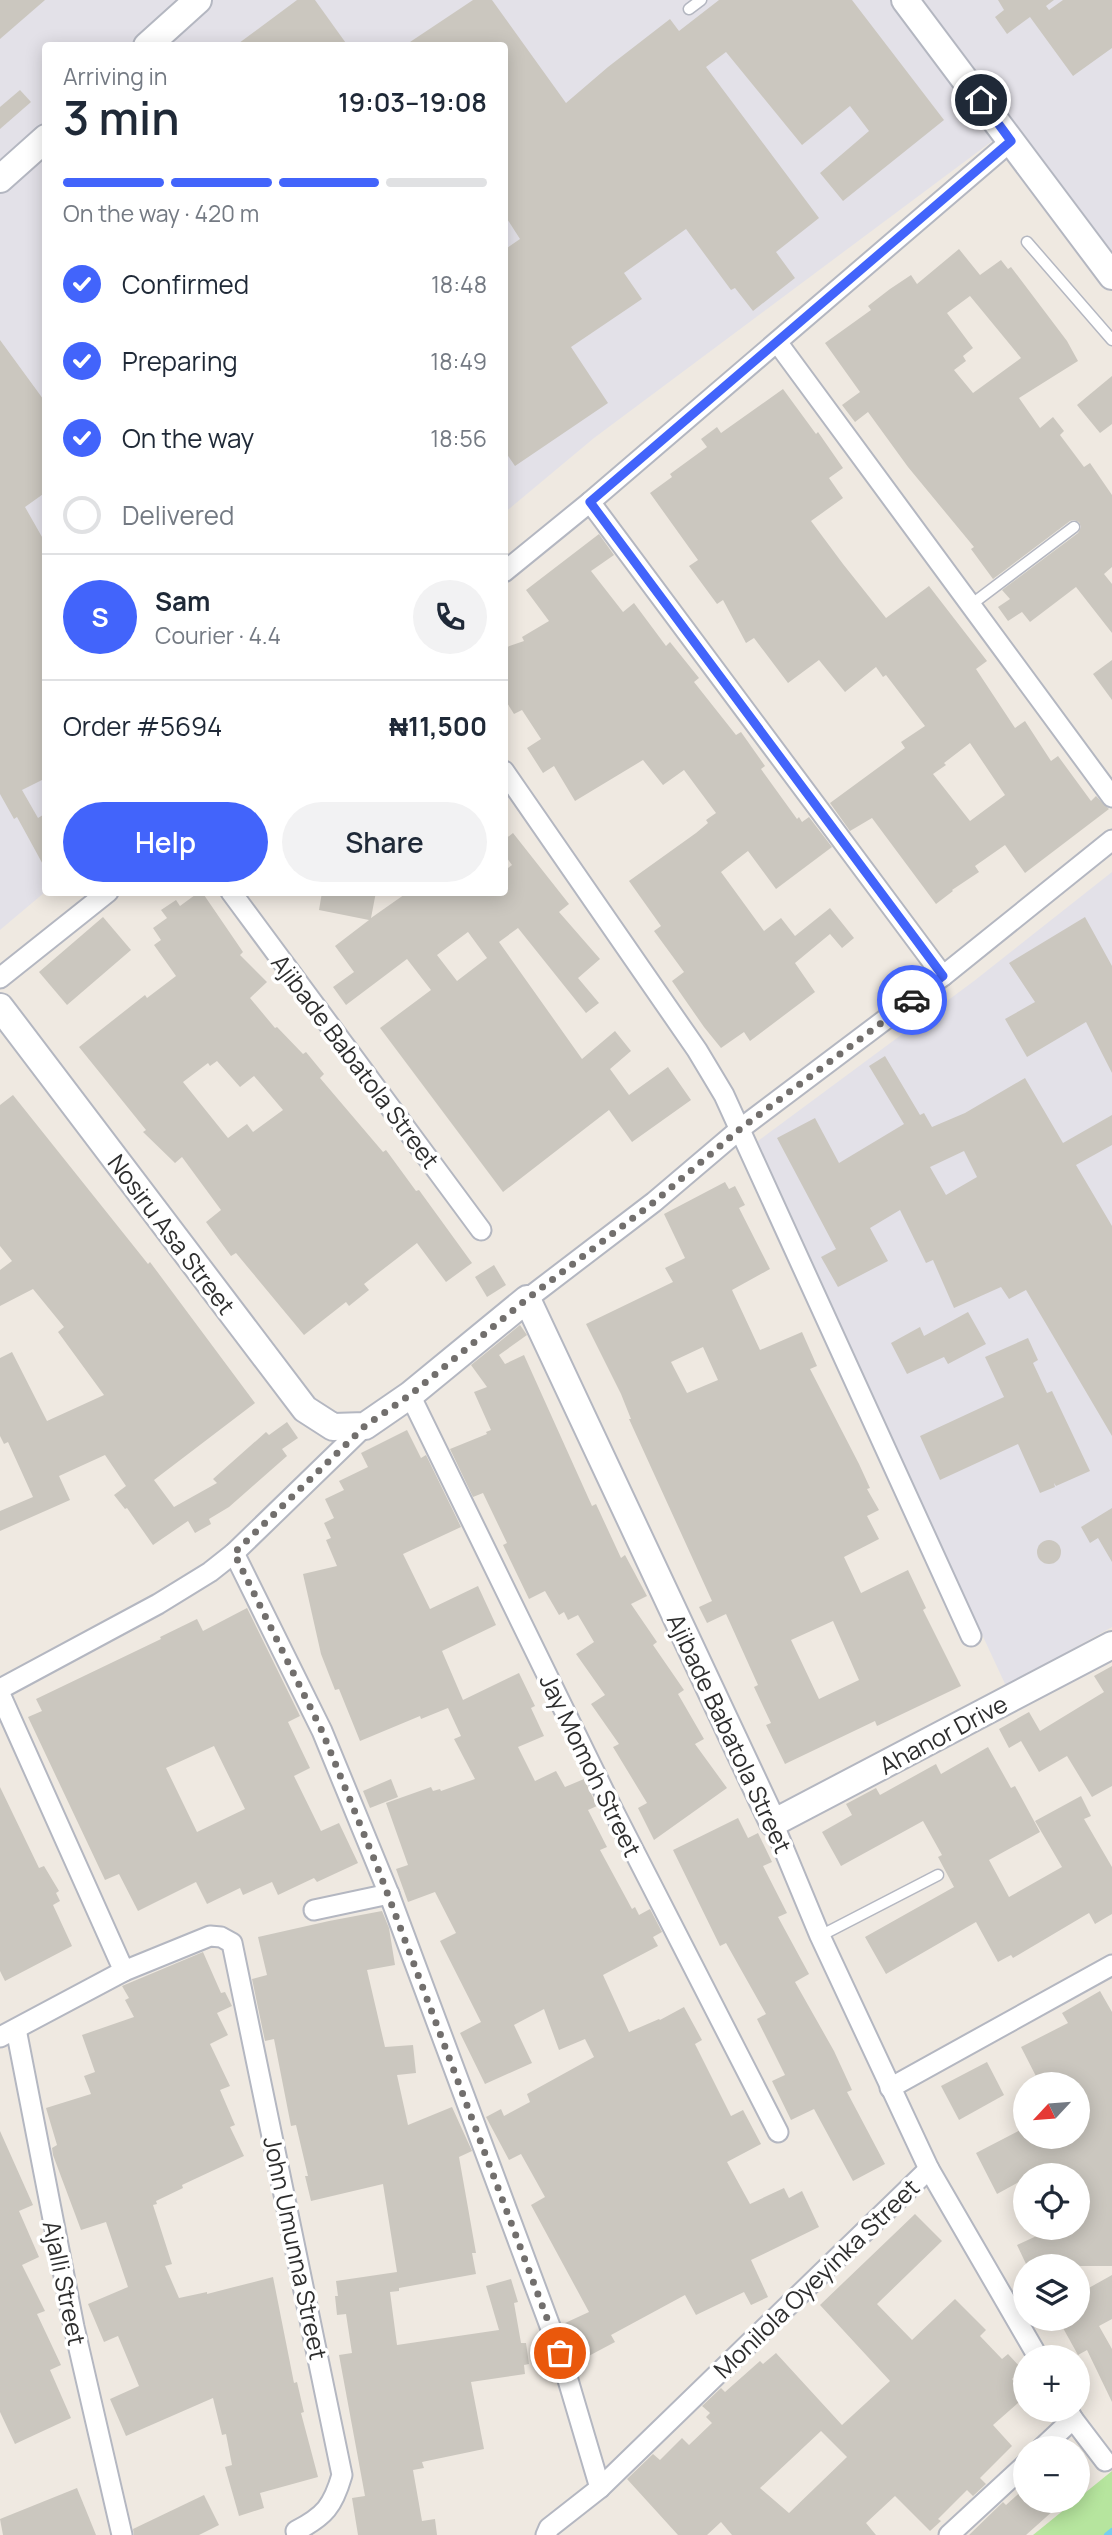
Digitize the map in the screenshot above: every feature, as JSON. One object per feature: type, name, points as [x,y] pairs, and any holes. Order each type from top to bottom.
[{"type":"street","points":[[905,0],[1112,276]]},
{"type":"street","points":[[151,42],[195,1]]},
{"type":"street","points":[[508,569],[590,502],[1011,141]]},
{"type":"street","points":[[0,179],[42,142]]},
{"type":"street","points":[[777,342],[1112,797]]},
{"type":"street","points":[[590,502],[943,976]]},
{"type":"street","points":[[508,777],[697,1050],[724,1096],[971,1636]]},
{"type":"street","points":[[0,1689],[158,1604],[210,1572],[234,1553],[365,1426],[410,1395],[527,1299],[654,1202],[740,1129],[943,976],[1112,841]]},
{"type":"street","points":[[0,978],[103,896]]},
{"type":"street","name":"Ajibade Babatola Street","points":[[234,896],[481,1230]]},
{"type":"street","name":"Nosiru Asa Street","points":[[0,1007],[306,1409],[334,1427],[365,1426]]},
{"type":"street","name":"Ajibade Babatola Street","points":[[527,1299],[773,1823],[820,1936],[929,2169]]},
{"type":"street","name":"Jay Momoh Street","points":[[410,1395],[613,1810],[778,2132]]},
{"type":"street","points":[[234,1553],[322,1731],[389,1894],[560,2353],[600,2488]]},
{"type":"street","name":"Ahanor Drive","points":[[773,1823],[1112,1645]]},
{"type":"street","points":[[0,1694],[124,1971],[8,2033]]},
{"type":"street","points":[[314,1910],[389,1894]]},
{"type":"street","name":"John Umunna Street","points":[[124,1971],[209,1936],[221,1937],[232,1943],[342,2475],[334,2501],[316,2520],[293,2534]]},
{"type":"street","points":[[890,2088],[1112,1965]]},
{"type":"street","name":"Ajalli Street","points":[[8,2033],[122,2535]]},
{"type":"street","name":"Monilola Oyeyinka Street","points":[[545,2535],[549,2528],[600,2488],[929,2169],[1031,2345]]},
{"type":"street","points":[[1052,2436],[1064,2422]]},
{"type":"street","points":[[1077,2422],[1105,2461]]},
{"type":"street","points":[[949,2535],[1013,2476]]},
{"type":"lane","points":[[690,9],[701,0]]},
{"type":"lane","points":[[1027,242],[1112,340]]},
{"type":"lane","points":[[972,604],[1073,527]]},
{"type":"lane","points":[[820,1936],[938,1875]]},
{"type":"shaded area","points":[[0,0],[1112,0],[1112,280],[1003,133],[594,438],[508,510],[508,42],[42,42],[42,895],[0,930]]},
{"type":"shaded area","points":[[1112,872],[1112,1627],[1006,1686],[754,1144],[974,981]]},
{"type":"green space","points":[[1112,2471],[1112,2535],[1033,2535],[1060,2513],[1090,2513],[1090,2489]]},
{"type":"building","points":[[0,0],[45,0],[0,39]]},
{"type":"building","points":[[297,0],[315,0],[345,42],[240,42]]},
{"type":"building","points":[[473,0],[492,0],[566,103],[670,19],[679,31],[719,0],[852,0],[944,120],[843,201],[820,173],[869,131],[850,106],[802,145],[726,52],[706,67],[819,218],[776,252],[795,278],[753,311],[735,288],[731,290],[686,229],[624,273],[642,299],[571,347],[608,403],[515,466],[508,456],[508,247],[520,239],[508,220],[508,42],[410,42]]},
{"type":"building","points":[[998,0],[1054,0],[1046,6],[1049,10],[1063,0],[1112,0],[1112,48],[1073,76],[1030,17],[1007,34],[995,17],[1004,10]]},
{"type":"building","points":[[20,90],[31,102],[0,129],[0,107]]},
{"type":"building","points":[[959,249],[980,275],[1001,260],[1008,269],[1011,267],[1067,341],[1078,361],[1019,398],[1040,428],[1053,417],[1064,431],[1060,435],[1084,467],[1090,463],[1112,495],[1112,567],[1104,574],[1112,584],[1112,633],[1076,587],[1030,622],[1022,612],[1008,621],[998,607],[1010,599],[1002,590],[1078,533],[1081,527],[1079,522],[1070,521],[993,579],[971,549],[974,547],[908,467],[868,412],[855,422],[842,405],[860,392],[825,343],[871,310],[868,306],[911,275],[917,284]],"holes":[[[970,296],[1021,358],[973,393],[954,370],[966,361],[963,356],[973,348],[947,313]]]},
{"type":"building","points":[[0,340],[42,398],[42,495],[25,507],[42,537],[42,780],[22,790],[38,818],[42,816],[42,863],[17,817],[14,819],[0,794]]},
{"type":"building","points":[[1112,376],[1112,424],[1100,433],[1077,405]]},
{"type":"building","points":[[783,389],[843,468],[829,478],[843,498],[811,521],[843,564],[886,618],[929,586],[987,661],[976,669],[1015,728],[1025,721],[1051,761],[1058,756],[1091,801],[1096,796],[1109,809],[1025,873],[1005,845],[975,866],[979,872],[936,904],[872,818],[850,831],[830,803],[905,748],[901,742],[925,726],[886,675],[883,677],[876,667],[845,692],[819,660],[788,683],[754,638],[746,643],[723,600],[717,604],[689,566],[698,560],[650,493],[672,477],[670,474],[707,447],[701,439],[717,427],[721,433]],"holes":[[[970,743],[1005,795],[970,821],[933,774]]]},
{"type":"building","points":[[599,534],[614,555],[591,571],[623,612],[634,603],[666,646],[670,642],[699,678],[694,682],[736,735],[741,732],[765,766],[761,769],[797,819],[799,817],[802,822],[809,817],[832,847],[776,889],[748,851],[721,872],[764,931],[781,918],[795,936],[830,908],[854,938],[842,948],[830,934],[795,963],[815,992],[750,1041],[744,1032],[721,1048],[704,1027],[672,981],[684,972],[654,931],[661,926],[629,881],[696,833],[708,823],[706,820],[716,813],[684,770],[663,785],[643,760],[575,801],[554,766],[543,773],[527,748],[541,739],[522,710],[514,714],[508,704],[508,647],[524,641],[522,637],[549,621],[526,590]]},
{"type":"building","points":[[1112,660],[1112,700],[1093,674]]},
{"type":"building","points":[[513,833],[569,904],[559,912],[600,959],[578,978],[599,1003],[586,1013],[518,928],[499,942],[582,1059],[615,1031],[631,1051],[610,1069],[629,1095],[668,1067],[691,1100],[632,1142],[609,1110],[503,1192],[380,1028],[431,990],[407,959],[346,1005],[333,987],[354,972],[335,946],[369,920],[319,910],[321,896],[375,896],[371,918],[402,896],[508,896],[508,868],[512,865],[508,860],[508,837]],"holes":[[[468,932],[487,958],[457,981],[437,955]]]},
{"type":"building","points":[[194,896],[205,896],[243,952],[240,955],[267,982],[250,998],[275,1028],[303,1054],[306,1052],[324,1074],[320,1078],[383,1152],[386,1150],[416,1191],[419,1190],[472,1263],[446,1282],[417,1243],[364,1284],[369,1290],[349,1306],[346,1302],[304,1335],[236,1253],[231,1256],[206,1222],[221,1210],[182,1157],[175,1163],[143,1132],[146,1130],[79,1047],[145,995],[147,998],[176,976],[154,945],[161,940],[153,928],[167,918],[161,910],[176,900],[180,906]],"holes":[[[217,1061],[240,1087],[254,1076],[283,1110],[253,1132],[247,1124],[228,1138],[183,1082],[208,1063],[210,1066]]]},
{"type":"building","points":[[103,917],[131,950],[67,1005],[39,972]]},
{"type":"building","points":[[1085,917],[1112,966],[1112,1073],[1086,1022],[1027,1057],[1005,1019],[1035,1002],[1009,963]]},
{"type":"building","points":[[885,1056],[920,1115],[924,1113],[932,1127],[965,1113],[1025,1078],[1063,1143],[1112,1115],[1112,1145],[1076,1165],[1112,1226],[1112,1436],[1026,1290],[1009,1299],[1001,1287],[954,1308],[933,1260],[926,1263],[900,1210],[870,1228],[888,1261],[838,1287],[821,1257],[836,1249],[777,1138],[815,1118],[839,1163],[904,1124],[869,1066]],"holes":[[[964,1151],[977,1177],[946,1195],[930,1167]]]},
{"type":"building","points":[[13,1095],[148,1264],[150,1262],[255,1403],[154,1480],[174,1507],[217,1483],[213,1479],[266,1432],[269,1435],[287,1422],[298,1438],[282,1449],[287,1456],[229,1507],[209,1519],[211,1524],[195,1533],[188,1521],[153,1545],[127,1508],[125,1509],[114,1495],[126,1486],[105,1455],[59,1476],[70,1500],[0,1531],[0,1511],[33,1497],[8,1442],[4,1444],[0,1436],[0,1358],[12,1352],[47,1421],[104,1395],[58,1332],[64,1327],[33,1289],[0,1306],[0,1270],[12,1261],[0,1246],[0,1105]]},
{"type":"building","points":[[725,1182],[729,1189],[735,1186],[745,1205],[739,1208],[770,1269],[732,1290],[760,1350],[802,1332],[817,1366],[810,1369],[859,1464],[870,1488],[867,1489],[879,1510],[867,1516],[879,1539],[844,1557],[861,1593],[908,1570],[926,1608],[923,1610],[961,1686],[877,1726],[875,1721],[785,1764],[766,1725],[771,1723],[754,1687],[758,1685],[726,1614],[707,1623],[699,1607],[712,1601],[629,1419],[621,1394],[586,1324],[673,1282],[665,1268],[685,1258],[664,1214]],"holes":[[[703,1347],[718,1380],[687,1393],[671,1362]],[[833,1621],[859,1680],[819,1699],[791,1640]]]},
{"type":"building","points":[[494,1265],[506,1285],[487,1297],[475,1277]]},
{"type":"building","points":[[968,1312],[986,1344],[948,1364],[944,1357],[907,1374],[891,1343],[920,1327],[924,1336]]},
{"type":"building","points":[[520,1325],[527,1335],[499,1355],[505,1364],[524,1355],[592,1506],[596,1504],[621,1558],[625,1555],[647,1596],[631,1604],[657,1642],[653,1645],[684,1690],[678,1694],[704,1739],[695,1744],[727,1788],[654,1840],[638,1808],[647,1803],[613,1747],[619,1744],[591,1704],[605,1695],[576,1654],[594,1642],[578,1615],[568,1620],[564,1612],[559,1615],[545,1591],[529,1599],[503,1545],[507,1543],[483,1493],[473,1497],[450,1449],[491,1430],[474,1392],[487,1387],[471,1365]]},
{"type":"building","points":[[1028,1338],[1038,1360],[1033,1363],[1047,1393],[1052,1391],[1090,1471],[1056,1486],[1054,1483],[1055,1487],[1040,1493],[1018,1444],[940,1480],[920,1436],[1004,1397],[985,1357]]},
{"type":"building","points":[[407,1430],[421,1458],[426,1455],[461,1527],[403,1554],[430,1609],[478,1586],[496,1625],[442,1651],[463,1700],[519,1673],[535,1706],[531,1708],[544,1736],[518,1747],[535,1781],[556,1771],[565,1787],[584,1779],[597,1806],[588,1810],[607,1847],[600,1850],[632,1909],[635,1907],[639,1915],[650,1909],[662,1932],[653,1937],[658,1946],[603,1975],[629,2032],[684,2007],[702,2040],[695,2044],[731,2116],[743,2110],[761,2144],[727,2162],[750,2204],[784,2188],[789,2198],[802,2191],[819,2227],[751,2260],[768,2297],[751,2305],[744,2292],[696,2315],[685,2295],[611,2335],[615,2342],[583,2359],[565,2323],[589,2312],[531,2205],[545,2197],[521,2154],[509,2160],[486,2117],[501,2109],[504,2116],[530,2102],[527,2094],[594,2057],[585,2039],[559,2050],[544,2009],[514,2025],[532,2063],[485,2084],[460,2033],[481,2022],[440,1941],[456,1933],[435,1892],[408,1902],[396,1869],[408,1865],[386,1803],[431,1787],[433,1791],[441,1791],[475,1779],[454,1739],[461,1736],[448,1708],[421,1719],[420,1716],[360,1741],[339,1689],[335,1690],[321,1654],[303,1574],[337,1566],[326,1540],[331,1538],[324,1523],[334,1518],[325,1499],[344,1490],[339,1481],[368,1467],[361,1453]]},
{"type":"building","points":[[1112,1508],[1112,1562],[1098,1538],[1090,1543],[1081,1527]]},
{"type":"building","points":[[1049,1540],[1058,1543],[1061,1552],[1058,1561],[1049,1564],[1040,1561],[1037,1552],[1040,1543]]},
{"type":"building","points":[[247,1608],[300,1716],[288,1722],[310,1768],[294,1776],[321,1831],[339,1823],[358,1863],[317,1882],[314,1878],[278,1895],[272,1882],[243,1895],[240,1888],[207,1904],[196,1882],[138,1911],[119,1874],[105,1880],[28,1717],[42,1711],[36,1699],[161,1639],[160,1637],[197,1619],[203,1631]],"holes":[[[214,1746],[245,1809],[197,1832],[166,1768]]]},
{"type":"building","points":[[1112,1666],[1112,1786],[1092,1797],[1067,1756],[1039,1772],[1021,1741],[1009,1748],[999,1729],[1029,1712],[1040,1731],[1104,1692],[1094,1676]]},
{"type":"building","points":[[988,1747],[1011,1788],[1015,1786],[1040,1832],[989,1860],[1009,1897],[1062,1867],[1035,1821],[1081,1796],[1091,1816],[1084,1819],[1112,1867],[1112,1914],[1095,1924],[1089,1913],[1013,1958],[1011,1955],[998,1962],[976,1922],[886,1974],[865,1937],[954,1887],[938,1857],[942,1855],[923,1821],[841,1866],[822,1832],[852,1815],[846,1804],[876,1788],[880,1795],[936,1764],[941,1774]]},
{"type":"building","points":[[391,1779],[398,1797],[370,1808],[363,1791]]},
{"type":"building","points":[[0,1787],[39,1868],[44,1866],[59,1891],[56,1893],[60,1901],[53,1905],[72,1946],[5,1981],[0,1971]]},
{"type":"building","points":[[738,1818],[748,1838],[758,1833],[772,1862],[763,1866],[787,1913],[778,1917],[809,1974],[795,1982],[834,2051],[852,2090],[847,2092],[885,2164],[853,2181],[814,2109],[791,2120],[772,2081],[785,2075],[757,2019],[766,2014],[726,1943],[720,1946],[673,1850]]},
{"type":"building","points":[[382,1911],[389,1928],[395,1965],[367,1970],[385,2047],[413,2045],[416,2073],[397,2075],[408,2125],[452,2107],[472,2151],[459,2157],[476,2253],[472,2253],[476,2274],[390,2292],[397,2345],[499,2330],[486,2286],[511,2279],[518,2302],[514,2303],[521,2343],[526,2343],[529,2364],[524,2365],[525,2374],[471,2382],[484,2449],[422,2462],[424,2468],[413,2470],[422,2521],[435,2519],[437,2535],[358,2535],[352,2498],[365,2496],[339,2355],[352,2353],[346,2314],[337,2315],[336,2281],[397,2272],[383,2184],[311,2201],[296,2125],[291,2126],[274,2039],[265,2041],[252,1979],[267,1975],[258,1937]]},
{"type":"building","points":[[203,1952],[221,1993],[225,1992],[232,2006],[217,2013],[228,2035],[210,2044],[230,2086],[220,2090],[235,2125],[230,2127],[244,2156],[182,2185],[183,2188],[153,2205],[172,2264],[165,2266],[179,2298],[207,2294],[273,2277],[294,2383],[297,2382],[304,2412],[301,2413],[318,2477],[260,2493],[264,2508],[239,2516],[225,2467],[232,2465],[226,2434],[222,2435],[213,2398],[126,2436],[110,2399],[139,2386],[118,2336],[104,2342],[88,2304],[128,2287],[106,2222],[81,2230],[53,2155],[52,2148],[57,2145],[46,2108],[91,2094],[84,2076],[95,2072],[82,2035],[134,2017],[125,2000],[129,1998],[122,1986]]},
{"type":"building","points":[[1100,1991],[1112,2012],[1112,2266],[1090,2266],[1090,2254],[1021,2254],[1017,2245],[1028,2240],[1090,2240],[1090,2163],[1013,2163],[1013,2185],[997,2194],[976,2153],[1013,2134],[1013,2149],[1090,2149],[1090,2072],[1034,2072],[1021,2047],[1068,2023],[1062,2013]]},
{"type":"building","points":[[987,2062],[1004,2095],[959,2120],[941,2086]]},
{"type":"building","points":[[0,2131],[33,2205],[19,2211],[39,2257],[22,2265],[45,2311],[37,2314],[61,2365],[50,2370],[71,2418],[15,2444],[0,2412]]},
{"type":"building","points":[[915,2214],[942,2241],[877,2304],[912,2340],[955,2299],[986,2330],[980,2336],[1002,2359],[1008,2354],[1013,2359],[1013,2407],[993,2425],[1012,2446],[980,2478],[986,2484],[973,2496],[967,2490],[938,2519],[941,2521],[930,2531],[895,2496],[866,2523],[876,2535],[732,2535],[721,2522],[707,2535],[678,2535],[627,2479],[653,2454],[660,2460],[682,2438],[689,2445],[712,2423],[706,2417],[710,2413],[702,2406],[721,2388],[725,2392],[760,2361],[763,2364],[776,2353],[842,2425],[890,2381],[820,2305]],"holes":[[[821,2431],[847,2457],[789,2513],[760,2488]]]},
{"type":"building","points":[[1112,2275],[1112,2319],[1099,2326],[1112,2349],[1112,2402],[1090,2356],[1090,2345],[1072,2345],[1065,2331],[1090,2331],[1090,2287]]},
{"type":"building","points":[[77,2488],[96,2535],[3,2535],[0,2519]]},
{"type":"building","points":[[204,2495],[219,2525],[199,2535],[134,2535],[133,2529]]},
{"type":"building","points":[[1013,2499],[1013,2513],[1051,2513],[1026,2535],[969,2535],[1003,2502],[1006,2505]]},
{"type":"waterway","points":[[1107,2535],[1112,2531]]},
{"type":"way so far","points":[[560,2353],[398,1919],[322,1731],[234,1553],[365,1426],[410,1395],[527,1299],[654,1202],[740,1129],[912,1000]]},
{"type":"route","points":[[912,1000],[943,976],[590,502],[1011,141],[981,100]]}]
